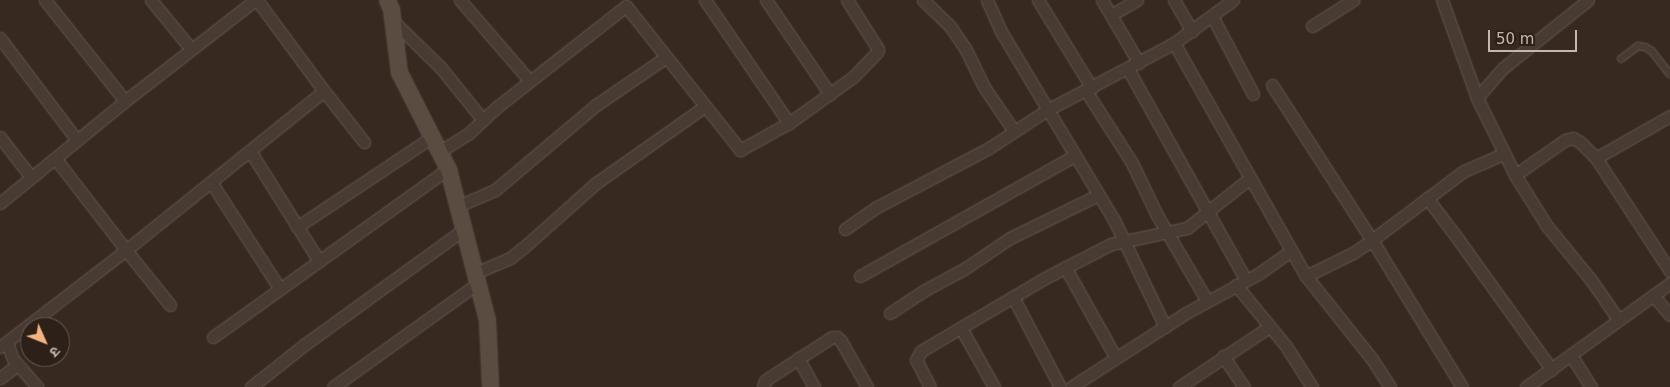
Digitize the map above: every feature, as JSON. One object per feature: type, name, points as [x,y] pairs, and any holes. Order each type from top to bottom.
[{"type":"street","points":[[45,0],[125,101]]},
{"type":"street","points":[[151,0],[191,49]]},
{"type":"street","points":[[0,203],[125,101],[256,0],[364,142]]},
{"type":"street","points":[[387,0],[392,20],[399,72],[448,169],[458,206],[487,320],[490,387]]},
{"type":"street","points":[[460,0],[529,80]]},
{"type":"street","points":[[705,0],[789,123]]},
{"type":"street","points":[[766,0],[830,94]]},
{"type":"street","points":[[440,152],[469,133],[529,80],[626,6],[740,150],[789,123],[830,94],[853,77],[878,49],[847,0]]},
{"type":"street","points":[[923,0],[950,26],[965,48],[984,87],[1014,132]]},
{"type":"street","points":[[987,0],[1002,33],[1125,242],[1165,327]]},
{"type":"street","points":[[1038,0],[1132,163],[1168,233],[1207,301]]},
{"type":"street","points":[[1102,0],[1139,63]]},
{"type":"street","points":[[1111,15],[1137,0]]},
{"type":"street","points":[[1174,0],[1192,32]]},
{"type":"street","points":[[845,229],[877,207],[989,148],[1047,110],[1174,44],[1233,0]]},
{"type":"street","points":[[1312,26],[1353,0]]},
{"type":"street","points":[[1442,0],[1477,98],[1503,154],[1547,226],[1591,280],[1618,319]]},
{"type":"street","points":[[1477,98],[1502,69],[1588,0]]},
{"type":"street","points":[[1212,16],[1253,94]]},
{"type":"street","points":[[392,20],[441,68],[483,120]]},
{"type":"street","points":[[0,38],[77,140]]},
{"type":"street","points":[[1174,44],[1306,276],[1372,359],[1390,387]]},
{"type":"street","points":[[458,206],[484,197],[495,190],[596,105],[666,57]]},
{"type":"street","points":[[1128,69],[1207,213],[1241,282],[1269,327],[1286,346],[1312,387]]},
{"type":"street","points":[[1272,85],[1372,240],[1462,387]]},
{"type":"street","points":[[37,387],[17,365],[4,345],[126,250],[324,90]]},
{"type":"street","points":[[333,387],[476,278],[523,248],[596,183],[705,106]]},
{"type":"street","points":[[1596,158],[1670,116]]},
{"type":"street","points":[[0,137],[31,177]]},
{"type":"street","points":[[297,227],[432,137]]},
{"type":"street","points":[[1515,175],[1565,140],[1573,138],[1585,145],[1596,158],[1670,272]]},
{"type":"street","points":[[250,151],[319,261]]},
{"type":"street","points":[[1306,276],[1352,253],[1372,240],[1464,171],[1503,154]]},
{"type":"street","points":[[860,276],[1074,156]]},
{"type":"street","points":[[55,158],[170,305]]},
{"type":"street","points":[[213,337],[448,169]]},
{"type":"street","points":[[930,387],[916,360],[918,355],[1065,267],[1111,244],[1187,228],[1250,178]]},
{"type":"street","points":[[211,182],[280,289]]},
{"type":"street","points":[[890,313],[1010,238],[1098,194]]},
{"type":"street","points":[[1427,198],[1552,370]]},
{"type":"street","points":[[251,387],[304,345],[464,229]]},
{"type":"street","points":[[1071,387],[1207,301],[1291,251]]},
{"type":"street","points":[[1065,267],[1116,358]]},
{"type":"street","points":[[1526,387],[1670,283]]},
{"type":"street","points":[[1653,295],[1670,315]]},
{"type":"street","points":[[1013,297],[1060,387]]},
{"type":"street","points":[[1179,387],[1269,327]]},
{"type":"street","points":[[961,328],[994,387]]},
{"type":"street","points":[[763,387],[764,381],[832,337],[837,337],[867,387]]},
{"type":"street","points":[[1571,355],[1591,387]]},
{"type":"street","points":[[1224,356],[1244,387]]},
{"type":"street","points":[[798,358],[814,387]]},
{"type":"street","points":[[0,378],[17,365]]},
{"type":"lane","points":[[1621,59],[1638,46],[1645,47],[1652,51],[1670,74]]}]
